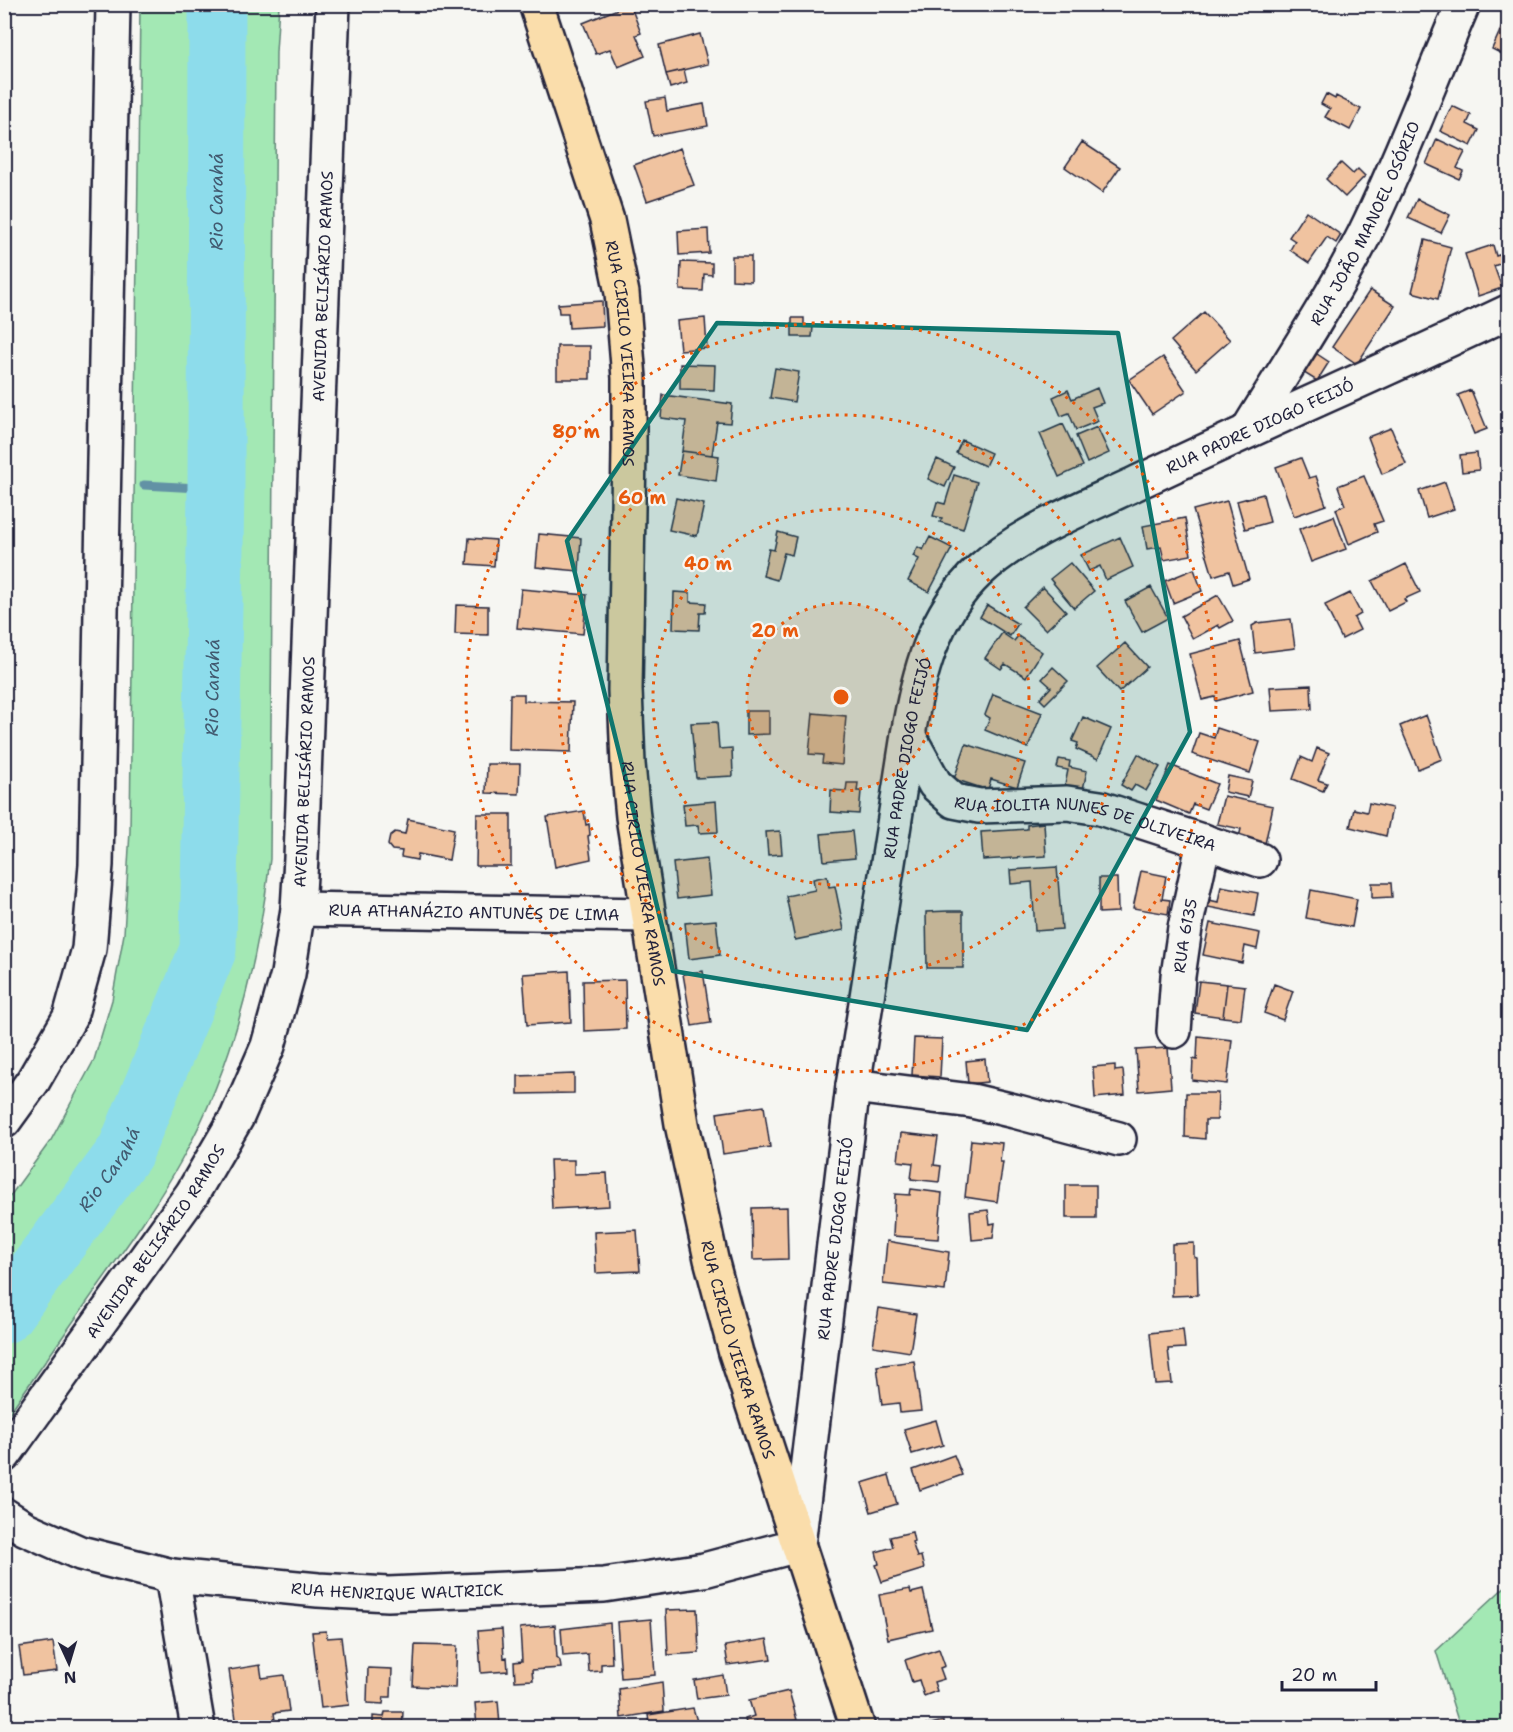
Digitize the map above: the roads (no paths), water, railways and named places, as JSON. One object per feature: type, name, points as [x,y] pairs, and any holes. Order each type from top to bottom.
[{"type":"main road","name":"RUA CIRILO VIEIRA RAMOS","points":[[536,4],[607,220],[622,293],[629,378],[630,449],[625,690],[627,753],[633,817],[682,1124],[711,1259],[736,1353],[858,1728]]},
{"type":"street","points":[[4,1121],[33,1081],[70,1017],[89,949],[96,853],[113,4]]},
{"type":"street","name":"AVENIDA BELISÁRIO RAMOS","points":[[4,1455],[192,1194],[237,1117],[268,1046],[288,974],[298,909],[333,4]]},
{"type":"street","name":"RUA JOÃO MANOEL OSÓRIO","points":[[1248,430],[1342,275],[1364,234],[1462,4]]},
{"type":"street","name":"RUA PADRE DIOGO FEIJÓ","points":[[798,1545],[854,1086],[908,735],[916,688],[929,646],[952,603],[977,572],[1014,543],[1248,430],[1509,312]]},
{"type":"street","name":"RUA IOLITA NUNES DE OLIVEIRA","points":[[908,735],[935,784],[954,801],[979,806],[1067,803],[1100,808],[1260,860]]},
{"type":"street","name":"RUA 6135","points":[[1174,1030],[1181,957],[1204,841]]},
{"type":"street","name":"RUA ATHANÁZIO ANTUNES DE LIMA","points":[[298,909],[648,915]]},
{"type":"street","points":[[854,1086],[972,1101],[1119,1139]]},
{"type":"street","name":"RUA HENRIQUE WALTRICK","points":[[4,1515],[26,1529],[80,1553],[172,1576],[329,1591],[388,1594],[604,1585],[704,1570],[798,1545]]},
{"type":"street","points":[[172,1576],[198,1728]]},
{"type":"waterway","name":"Rio Carahá","points":[[4,1315],[125,1152],[208,950],[216,489],[217,4]]},
{"type":"waterway","points":[[144,485],[216,489]]}]
